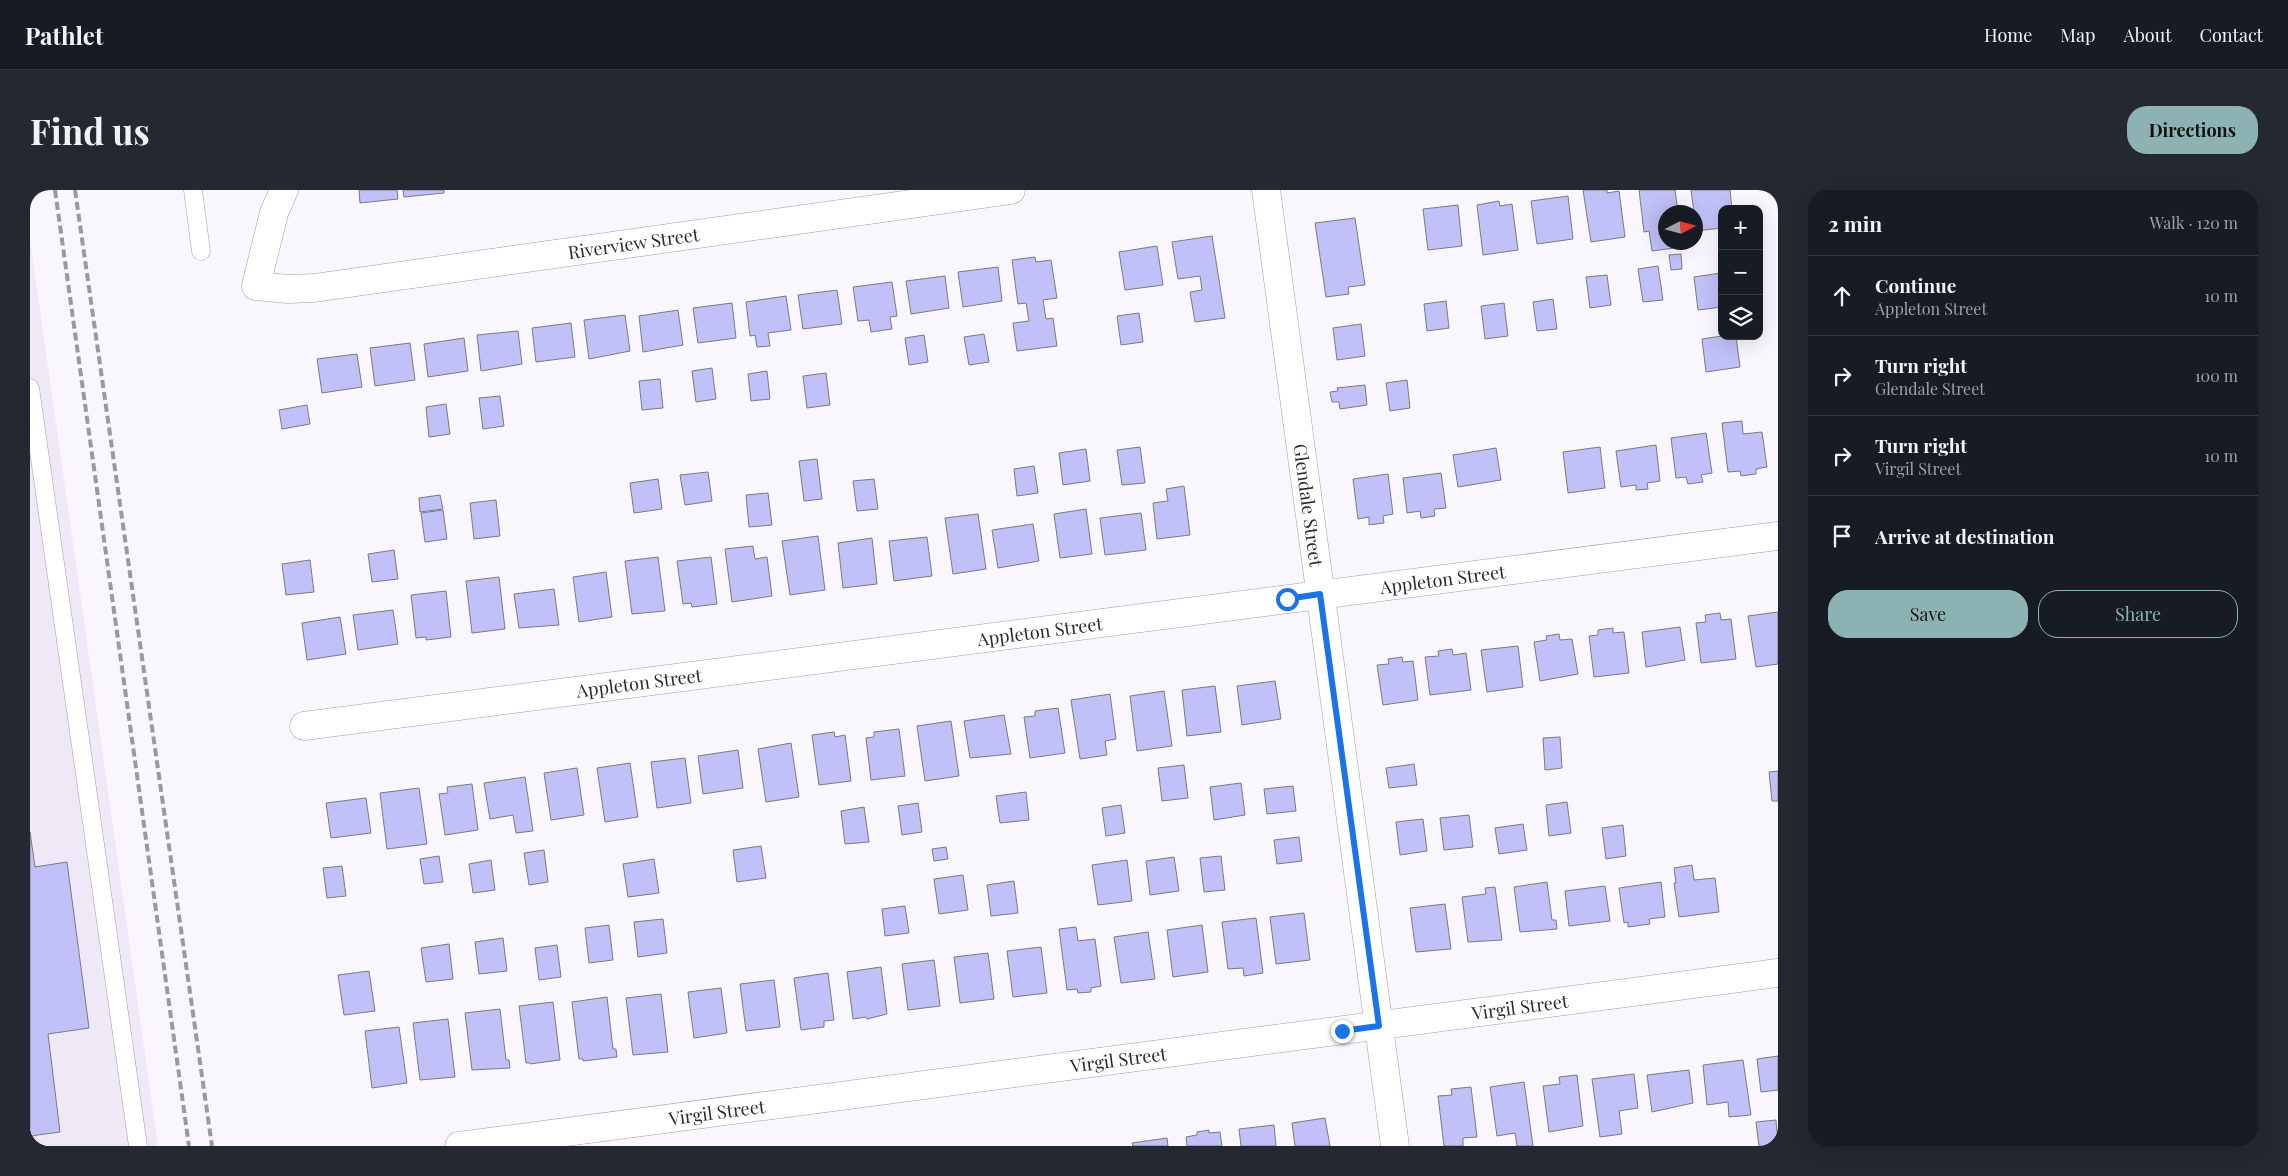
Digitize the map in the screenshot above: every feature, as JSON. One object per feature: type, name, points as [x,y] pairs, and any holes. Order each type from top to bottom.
[{"type":"street","name":"Riverview Street","points":[[284,190],[274,213],[256,286],[288,289],[314,288],[1011,190]]},
{"type":"street","name":"Glendale Street","points":[[1266,190],[1395,1146]]},
{"type":"street","name":"Appleton Street","points":[[304,726],[1778,536]]},
{"type":"street","name":"Virgil Street","points":[[459,1146],[1778,973]]},
{"type":"lane","points":[[193,190],[202,251]]},
{"type":"lane","points":[[30,388],[138,1146]]},
{"type":"shaded area","points":[[30,239],[158,1146],[30,1146]]},
{"type":"building","points":[[359,190],[397,190],[398,199],[360,203]]},
{"type":"building","points":[[403,190],[444,190],[444,193],[404,197]]},
{"type":"building","points":[[1583,190],[1607,190],[1607,193],[1619,191],[1625,237],[1591,242]]},
{"type":"building","points":[[1639,190],[1675,190],[1677,205],[1658,205],[1660,250],[1652,251],[1649,231],[1644,232]]},
{"type":"building","points":[[1691,190],[1730,190],[1732,205],[1718,205],[1718,228],[1703,230],[1703,205],[1693,205]]},
{"type":"building","points":[[1568,196],[1573,239],[1537,244],[1531,201]]},
{"type":"building","points":[[1499,201],[1500,206],[1512,204],[1518,250],[1483,255],[1477,205]]},
{"type":"building","points":[[1458,205],[1462,246],[1428,250],[1423,209]]},
{"type":"building","points":[[1355,218],[1365,285],[1348,287],[1349,294],[1326,297],[1315,223]]},
{"type":"building","points":[[1212,236],[1225,318],[1195,322],[1190,292],[1202,290],[1200,276],[1178,279],[1172,242]]},
{"type":"building","points":[[1157,246],[1163,285],[1125,290],[1119,252]]},
{"type":"building","points":[[1681,254],[1682,269],[1671,270],[1669,255]]},
{"type":"building","points":[[1035,257],[1036,262],[1051,260],[1057,298],[1043,300],[1046,319],[1053,318],[1057,346],[1017,351],[1013,323],[1029,321],[1026,303],[1018,304],[1012,260]]},
{"type":"building","points":[[1658,266],[1663,300],[1643,302],[1638,269]]},
{"type":"building","points":[[998,267],[1002,301],[963,307],[958,272]]},
{"type":"building","points":[[1718,273],[1718,308],[1698,310],[1694,277]]},
{"type":"building","points":[[1607,275],[1611,305],[1590,308],[1586,277]]},
{"type":"building","points":[[945,276],[949,308],[911,314],[906,281]]},
{"type":"building","points":[[892,282],[897,316],[890,317],[892,329],[871,332],[869,320],[858,321],[853,287]]},
{"type":"building","points":[[837,290],[842,324],[803,329],[798,295]]},
{"type":"building","points":[[786,296],[791,330],[768,333],[770,346],[757,347],[755,335],[750,336],[746,302]]},
{"type":"building","points":[[1553,299],[1557,329],[1537,331],[1533,302]]},
{"type":"building","points":[[1446,301],[1449,328],[1427,331],[1424,304]]},
{"type":"building","points":[[732,303],[736,338],[698,343],[693,308]]},
{"type":"building","points":[[1504,303],[1508,336],[1485,339],[1481,306]]},
{"type":"building","points":[[678,310],[683,345],[643,352],[639,316]]},
{"type":"building","points":[[1139,313],[1143,342],[1121,345],[1117,316]]},
{"type":"building","points":[[625,315],[630,351],[589,359],[584,320]]},
{"type":"building","points":[[571,323],[575,357],[536,362],[532,328]]},
{"type":"building","points":[[1361,324],[1365,356],[1337,360],[1333,328]]},
{"type":"building","points":[[518,331],[522,364],[481,371],[477,335]]},
{"type":"building","points":[[984,334],[989,362],[969,365],[964,337]]},
{"type":"building","points":[[924,335],[928,362],[909,365],[905,338]]},
{"type":"building","points":[[1718,337],[1718,340],[1737,340],[1740,367],[1706,372],[1702,339]]},
{"type":"building","points":[[464,338],[468,371],[428,377],[424,344]]},
{"type":"building","points":[[410,343],[415,380],[375,386],[370,348]]},
{"type":"building","points":[[357,354],[362,387],[322,393],[317,359]]},
{"type":"building","points":[[712,368],[716,399],[696,402],[692,371]]},
{"type":"building","points":[[767,371],[770,399],[751,401],[748,374]]},
{"type":"building","points":[[826,373],[830,405],[807,408],[803,376]]},
{"type":"building","points":[[660,379],[663,408],[642,410],[639,381]]},
{"type":"building","points":[[1407,380],[1410,408],[1390,411],[1386,383]]},
{"type":"building","points":[[1365,385],[1367,405],[1340,409],[1339,402],[1332,402],[1330,392],[1338,391],[1337,388]]},
{"type":"building","points":[[500,396],[504,426],[483,429],[479,398]]},
{"type":"building","points":[[446,404],[450,434],[429,437],[426,407]]},
{"type":"building","points":[[307,405],[310,424],[282,429],[279,410]]},
{"type":"building","points":[[1742,421],[1743,434],[1762,432],[1767,467],[1756,469],[1756,474],[1741,476],[1740,471],[1728,472],[1722,423]]},
{"type":"building","points":[[1706,433],[1712,473],[1701,475],[1703,482],[1688,484],[1686,477],[1676,478],[1671,438]]},
{"type":"building","points":[[1656,445],[1660,481],[1647,483],[1648,489],[1636,490],[1636,485],[1621,487],[1616,451]]},
{"type":"building","points":[[1140,447],[1145,483],[1122,485],[1117,450]]},
{"type":"building","points":[[1600,447],[1605,488],[1568,493],[1563,452]]},
{"type":"building","points":[[1496,448],[1501,480],[1458,487],[1453,455]]},
{"type":"building","points":[[1086,449],[1090,481],[1063,485],[1059,453]]},
{"type":"building","points":[[817,459],[822,499],[804,501],[799,461]]},
{"type":"building","points":[[1034,466],[1038,493],[1017,496],[1014,469]]},
{"type":"building","points":[[708,472],[712,501],[685,505],[680,475]]},
{"type":"building","points":[[1441,473],[1446,508],[1434,509],[1435,516],[1421,518],[1420,511],[1407,513],[1403,478]]},
{"type":"building","points":[[1388,474],[1393,514],[1383,516],[1384,523],[1369,525],[1369,517],[1358,519],[1353,479]]},
{"type":"building","points":[[658,479],[662,509],[634,513],[630,483]]},
{"type":"building","points":[[874,479],[878,509],[857,511],[853,481]]},
{"type":"building","points":[[1184,486],[1190,535],[1157,539],[1153,503],[1168,501],[1166,489]]},
{"type":"building","points":[[768,493],[772,525],[749,527],[746,495]]},
{"type":"building","points":[[440,495],[443,509],[420,512],[419,498]]},
{"type":"building","points":[[496,500],[500,536],[474,539],[470,503]]},
{"type":"building","points":[[1086,509],[1092,554],[1060,558],[1054,514]]},
{"type":"building","points":[[443,510],[447,539],[425,542],[421,513]]},
{"type":"building","points":[[1141,513],[1146,550],[1105,555],[1100,518]]},
{"type":"building","points":[[978,514],[986,569],[953,574],[945,518]]},
{"type":"building","points":[[1033,524],[1039,561],[998,568],[992,530]]},
{"type":"building","points":[[818,536],[825,590],[790,595],[782,541]]},
{"type":"building","points":[[927,537],[932,576],[894,581],[889,541]]},
{"type":"building","points":[[872,538],[877,584],[843,588],[838,543]]},
{"type":"building","points":[[753,546],[755,559],[767,557],[772,596],[732,602],[725,549]]},
{"type":"building","points":[[394,550],[398,579],[372,582],[368,554]]},
{"type":"building","points":[[658,557],[665,611],[632,614],[625,561]]},
{"type":"building","points":[[711,557],[717,604],[692,607],[691,603],[683,604],[677,561]]},
{"type":"building","points":[[310,560],[314,592],[286,595],[282,564]]},
{"type":"building","points":[[606,572],[612,617],[579,622],[573,577]]},
{"type":"building","points":[[499,577],[505,629],[472,633],[466,581]]},
{"type":"building","points":[[554,589],[559,625],[519,628],[514,594]]},
{"type":"building","points":[[446,591],[451,637],[426,640],[426,637],[416,638],[411,595]]},
{"type":"building","points":[[393,610],[398,644],[358,650],[353,615]]},
{"type":"building","points":[[1778,612],[1778,664],[1756,667],[1748,616]]},
{"type":"building","points":[[1720,613],[1721,620],[1731,619],[1736,659],[1701,663],[1696,623],[1706,622],[1705,615]]},
{"type":"building","points":[[340,617],[346,654],[307,660],[302,623]]},
{"type":"building","points":[[1680,627],[1685,660],[1646,667],[1642,632]]},
{"type":"building","points":[[1613,628],[1613,633],[1624,632],[1629,673],[1594,677],[1589,636],[1598,635],[1598,630]]},
{"type":"building","points":[[1559,634],[1560,640],[1572,639],[1578,674],[1540,681],[1534,642],[1547,640],[1546,636]]},
{"type":"building","points":[[1518,646],[1523,687],[1487,692],[1481,650]]},
{"type":"building","points":[[1452,649],[1453,655],[1466,653],[1471,690],[1430,695],[1425,657],[1439,656],[1438,651]]},
{"type":"building","points":[[1402,657],[1403,662],[1413,661],[1418,700],[1383,705],[1377,665],[1389,664],[1388,659]]},
{"type":"building","points":[[1275,681],[1281,719],[1242,725],[1237,686]]},
{"type":"building","points":[[1215,686],[1221,732],[1187,736],[1182,690]]},
{"type":"building","points":[[1164,691],[1172,746],[1137,751],[1130,696]]},
{"type":"building","points":[[1110,694],[1116,739],[1105,741],[1107,755],[1080,759],[1071,700]]},
{"type":"building","points":[[1058,708],[1065,753],[1030,758],[1024,717],[1035,716],[1035,711]]},
{"type":"building","points":[[1004,715],[1011,754],[970,758],[964,721]]},
{"type":"building","points":[[951,721],[959,776],[925,781],[917,726]]},
{"type":"building","points":[[899,729],[905,776],[871,780],[866,738],[874,737],[874,732]]},
{"type":"building","points":[[834,732],[835,737],[845,735],[851,781],[819,785],[812,735]]},
{"type":"building","points":[[1560,737],[1562,768],[1545,770],[1543,738]]},
{"type":"building","points":[[791,743],[799,797],[766,802],[758,749]]},
{"type":"building","points":[[738,750],[743,788],[703,794],[698,756]]},
{"type":"building","points":[[685,758],[691,803],[657,808],[651,762]]},
{"type":"building","points":[[630,763],[638,817],[605,822],[597,768]]},
{"type":"building","points":[[1414,764],[1417,785],[1389,788],[1386,768]]},
{"type":"building","points":[[1184,765],[1188,798],[1162,801],[1158,768]]},
{"type":"building","points":[[577,768],[584,815],[551,820],[544,773]]},
{"type":"building","points":[[1778,771],[1778,801],[1772,801],[1769,772]]},
{"type":"building","points":[[525,777],[533,831],[516,833],[513,815],[490,819],[484,783]]},
{"type":"building","points":[[1241,783],[1245,815],[1214,820],[1210,787]]},
{"type":"building","points":[[472,784],[478,830],[445,835],[439,794],[448,793],[447,787]]},
{"type":"building","points":[[1293,786],[1296,811],[1267,814],[1264,789]]},
{"type":"building","points":[[419,788],[427,844],[387,849],[380,793]]},
{"type":"building","points":[[1026,792],[1029,820],[1000,823],[996,796]]},
{"type":"building","points":[[366,798],[371,833],[331,838],[326,803]]},
{"type":"building","points":[[1567,802],[1571,833],[1549,836],[1546,805]]},
{"type":"building","points":[[918,803],[922,832],[902,835],[898,806]]},
{"type":"building","points":[[1121,805],[1125,833],[1106,836],[1102,808]]},
{"type":"building","points":[[864,807],[869,842],[845,844],[841,811]]},
{"type":"building","points":[[1469,815],[1473,847],[1444,850],[1440,818]]},
{"type":"building","points":[[1423,819],[1427,851],[1400,855],[1396,822]]},
{"type":"building","points":[[1523,824],[1527,850],[1499,854],[1495,828]]},
{"type":"building","points":[[1623,825],[1626,856],[1606,859],[1602,828]]},
{"type":"building","points":[[30,832],[35,867],[67,862],[89,1028],[48,1034],[60,1132],[30,1136]]},
{"type":"building","points":[[1299,837],[1302,861],[1277,864],[1274,840]]},
{"type":"building","points":[[761,846],[766,878],[737,882],[733,850]]},
{"type":"building","points":[[946,847],[948,859],[934,861],[932,849]]},
{"type":"building","points":[[544,850],[548,882],[529,885],[524,853]]},
{"type":"building","points":[[439,856],[443,882],[424,884],[420,859]]},
{"type":"building","points":[[1221,856],[1225,890],[1204,892],[1200,858]]},
{"type":"building","points":[[1174,857],[1179,891],[1150,895],[1146,861]]},
{"type":"building","points":[[654,859],[659,893],[628,897],[623,864]]},
{"type":"building","points":[[491,860],[495,890],[473,893],[469,864]]},
{"type":"building","points":[[1127,860],[1132,901],[1098,905],[1092,865]]},
{"type":"building","points":[[1692,865],[1694,880],[1715,878],[1719,912],[1679,917],[1674,883],[1676,883],[1674,868]]},
{"type":"building","points":[[342,866],[346,896],[327,898],[323,868]]},
{"type":"building","points":[[963,875],[968,910],[939,914],[934,879]]},
{"type":"building","points":[[1014,881],[1018,913],[991,916],[987,885]]},
{"type":"building","points":[[1547,882],[1552,920],[1556,920],[1557,929],[1520,932],[1514,887]]},
{"type":"building","points":[[1661,882],[1665,917],[1649,919],[1650,924],[1628,927],[1628,922],[1624,923],[1619,888]]},
{"type":"building","points":[[1605,886],[1610,921],[1569,926],[1565,891]]},
{"type":"building","points":[[1495,887],[1502,940],[1468,942],[1462,897],[1486,894],[1485,888]]},
{"type":"building","points":[[1445,904],[1451,949],[1416,952],[1410,908]]},
{"type":"building","points":[[905,906],[909,933],[885,936],[882,909]]},
{"type":"building","points":[[1304,913],[1310,960],[1276,964],[1270,917]]},
{"type":"building","points":[[1256,918],[1263,973],[1244,976],[1243,968],[1228,969],[1222,922]]},
{"type":"building","points":[[663,919],[667,953],[638,957],[634,922]]},
{"type":"building","points":[[609,925],[613,960],[589,963],[585,928]]},
{"type":"building","points":[[1202,925],[1208,972],[1173,977],[1167,930]]},
{"type":"building","points":[[1076,927],[1078,941],[1095,939],[1101,986],[1091,988],[1091,992],[1078,993],[1077,989],[1067,990],[1059,929]]},
{"type":"building","points":[[1148,932],[1155,979],[1121,983],[1114,937]]},
{"type":"building","points":[[503,938],[507,971],[479,974],[475,942]]},
{"type":"building","points":[[449,944],[453,979],[426,982],[421,948]]},
{"type":"building","points":[[557,945],[561,977],[539,980],[535,948]]},
{"type":"building","points":[[1041,947],[1047,993],[1013,997],[1007,951]]},
{"type":"building","points":[[988,953],[994,999],[960,1003],[954,957]]},
{"type":"building","points":[[934,960],[940,1006],[908,1010],[902,964]]},
{"type":"building","points":[[881,967],[887,1014],[867,1019],[866,1017],[853,1019],[847,972]]},
{"type":"building","points":[[369,971],[375,1011],[344,1015],[338,975]]},
{"type":"building","points":[[828,973],[834,1020],[824,1021],[824,1027],[801,1030],[794,978]]},
{"type":"building","points":[[774,980],[780,1027],[746,1031],[740,984]]},
{"type":"building","points":[[721,988],[727,1033],[694,1038],[688,992]]},
{"type":"building","points":[[661,994],[668,1052],[633,1055],[626,998]]},
{"type":"building","points":[[607,997],[613,1049],[616,1049],[617,1057],[583,1061],[583,1059],[579,1059],[572,1002]]},
{"type":"building","points":[[553,1002],[560,1060],[526,1063],[519,1006]]},
{"type":"building","points":[[500,1009],[506,1060],[509,1060],[510,1068],[472,1070],[465,1013]]},
{"type":"building","points":[[448,1019],[455,1077],[420,1080],[413,1023]]},
{"type":"building","points":[[399,1027],[407,1083],[372,1088],[365,1031]]},
{"type":"building","points":[[1778,1056],[1778,1090],[1761,1092],[1757,1059]]},
{"type":"building","points":[[1743,1060],[1751,1115],[1729,1117],[1728,1102],[1707,1105],[1703,1065]]},
{"type":"building","points":[[1689,1070],[1693,1103],[1652,1112],[1647,1075]]},
{"type":"building","points":[[1634,1074],[1638,1108],[1619,1111],[1622,1134],[1600,1137],[1592,1079]]},
{"type":"building","points":[[1577,1075],[1583,1126],[1549,1132],[1543,1086],[1560,1084],[1559,1077]]},
{"type":"building","points":[[1524,1082],[1533,1146],[1517,1146],[1515,1133],[1497,1136],[1490,1087]]},
{"type":"building","points":[[1471,1087],[1477,1137],[1463,1138],[1463,1146],[1444,1146],[1438,1096],[1452,1095],[1451,1089]]},
{"type":"building","points":[[1325,1118],[1330,1146],[1295,1146],[1292,1123]]},
{"type":"building","points":[[1776,1120],[1778,1146],[1759,1146],[1756,1122]]},
{"type":"building","points":[[1274,1125],[1276,1146],[1241,1146],[1239,1129]]},
{"type":"building","points":[[1209,1130],[1209,1133],[1220,1132],[1222,1146],[1187,1146],[1186,1137],[1197,1135],[1197,1132]]},
{"type":"building","points":[[1167,1138],[1168,1146],[1133,1146],[1132,1143]]},
{"type":"railway","points":[[55,190],[189,1146]]},
{"type":"railway","points":[[75,190],[212,1146]]},
{"type":"route","points":[[1287,599],[1320,594],[1379,1026],[1342,1031]]}]
